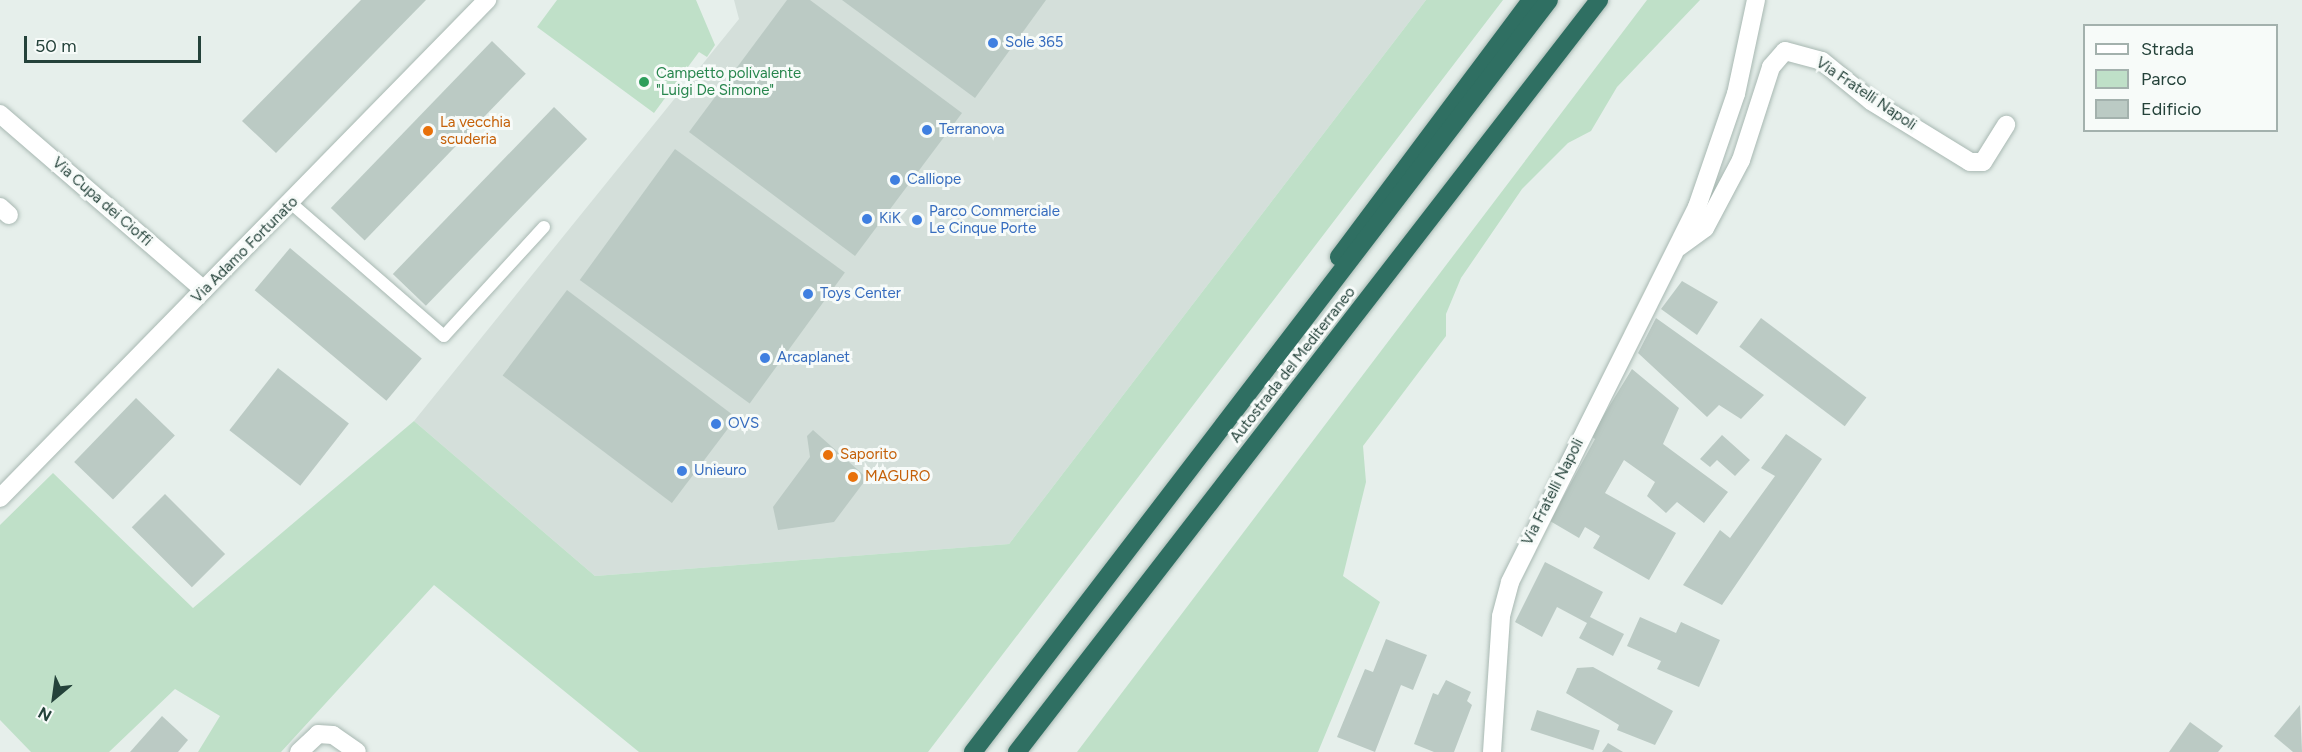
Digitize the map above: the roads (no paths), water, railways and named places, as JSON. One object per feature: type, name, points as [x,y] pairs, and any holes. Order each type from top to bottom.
[{"type":"highway","points":[[1296,328],[1355,230],[1531,0]]},
{"type":"highway","name":"Autostrada del Mediterraneo","points":[[973,752],[1549,0]]},
{"type":"highway","name":"Autostrada del Mediterraneo","points":[[1017,752],[1599,0]]},
{"type":"street","name":"Via Adamo Fortunato","points":[[0,498],[204,290],[292,204],[487,0]]},
{"type":"street","name":"Via Fratelli Napoli","points":[[1492,752],[1501,616],[1510,582],[1675,249],[1720,149],[1756,0]]},
{"type":"street","name":"Via Fratelli Napoli","points":[[1675,249],[1705,228],[1741,160],[1771,67],[1785,51],[1822,62],[1871,101],[1970,162],[1983,162],[2006,125]]},
{"type":"street","name":"Via Cupa dei Cioffi","points":[[0,114],[204,290]]},
{"type":"street","points":[[299,752],[318,734],[333,735],[357,752]]},
{"type":"lane","points":[[292,204],[444,336],[544,227]]},
{"type":"place","name":"Sole 365","points":[[993,43]]},
{"type":"place","name":"Campetto polivalente \"Luigi De Simone\"","points":[[644,82]]},
{"type":"place","name":"Terranova","points":[[927,130]]},
{"type":"place","name":"La vecchia scuderia","points":[[428,131]]},
{"type":"place","name":"Calliope","points":[[895,180]]},
{"type":"place","name":"KiK","points":[[867,219]]},
{"type":"place","name":"Parco Commerciale Le Cinque Porte","points":[[917,220]]},
{"type":"place","name":"Toys Center","points":[[808,294]]},
{"type":"place","name":"Arcaplanet","points":[[765,358]]},
{"type":"place","name":"OVS","points":[[716,424]]},
{"type":"place","name":"Saporito","points":[[828,455]]},
{"type":"place","name":"Unieuro","points":[[682,471]]},
{"type":"place","name":"MAGURO","points":[[853,477]]}]
